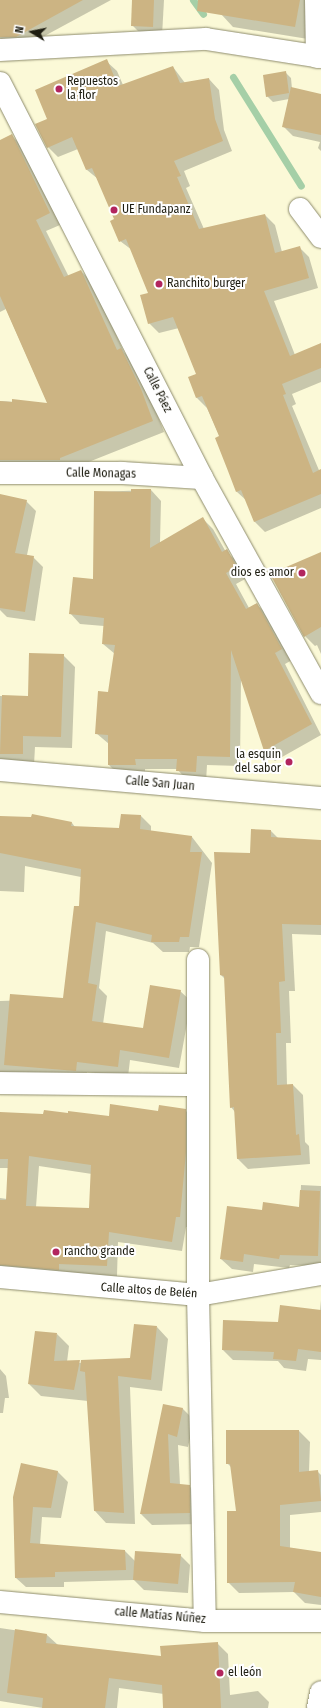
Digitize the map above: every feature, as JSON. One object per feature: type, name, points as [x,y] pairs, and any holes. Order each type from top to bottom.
[{"type":"street","points":[[0,50],[206,39],[319,57],[316,0]]},
{"type":"street","name":"Calle Páez","points":[[0,83],[202,478],[321,693]]},
{"type":"street","points":[[300,209],[321,236]]},
{"type":"street","name":"Calle Monagas","points":[[0,472],[122,473],[202,478]]},
{"type":"street","name":"Calle San Juan","points":[[0,770],[321,798]]},
{"type":"street","points":[[198,960],[198,1295],[205,1621]]},
{"type":"street","points":[[0,1083],[197,1085]]},
{"type":"street","name":"Calle altos de Belén","points":[[0,1277],[198,1295],[321,1274]]},
{"type":"street","name":"calle Matías Núñez","points":[[0,1602],[205,1621],[321,1621]]},
{"type":"street","points":[[318,1708],[321,1692]]},
{"type":"building","points":[[0,0],[83,0],[16,37],[0,37]]},
{"type":"building","points":[[132,0],[154,0],[153,27],[131,26]]},
{"type":"building","points":[[198,0],[300,0],[295,27],[197,11]]},
{"type":"building","points":[[107,59],[118,86],[173,66],[180,83],[209,78],[215,119],[223,141],[174,161],[181,176],[177,177],[199,229],[265,214],[275,253],[300,246],[309,278],[264,291],[290,356],[321,343],[321,368],[282,384],[286,394],[283,395],[313,473],[321,469],[321,494],[254,522],[241,490],[236,492],[215,438],[219,436],[202,396],[196,398],[188,377],[196,374],[173,317],[148,324],[140,295],[148,293],[126,239],[119,242],[110,221],[114,219],[92,168],[86,170],[72,137],[47,148],[35,124],[47,119],[35,90]]},
{"type":"building","points":[[286,71],[289,93],[266,97],[263,75]]},
{"type":"building","points":[[291,87],[321,94],[321,135],[282,127]]},
{"type":"building","points":[[12,134],[50,213],[36,220],[64,277],[81,270],[117,350],[121,348],[141,389],[153,421],[60,458],[60,460],[0,460],[0,401],[12,402],[12,399],[47,403],[0,296],[0,140]]},
{"type":"building","points":[[131,489],[151,489],[150,548],[203,517],[222,552],[227,549],[237,567],[226,573],[246,609],[257,603],[282,649],[275,653],[312,724],[264,751],[231,650],[230,757],[197,756],[196,772],[176,771],[177,759],[135,759],[136,765],[108,765],[108,735],[95,734],[98,691],[108,692],[115,645],[102,644],[104,618],[69,614],[73,577],[93,579],[94,491],[131,492]]},
{"type":"building","points":[[0,494],[27,500],[15,553],[34,556],[25,612],[0,608]]},
{"type":"building","points":[[321,552],[321,627],[304,637],[270,574]]},
{"type":"building","points":[[29,653],[64,654],[61,737],[23,736],[23,754],[0,754],[2,695],[28,696]]},
{"type":"building","points":[[32,814],[72,822],[71,826],[119,828],[121,814],[141,815],[140,829],[192,836],[190,852],[202,852],[189,937],[180,937],[179,942],[151,942],[152,935],[96,922],[88,983],[97,985],[92,1021],[143,1028],[150,985],[181,990],[169,1058],[120,1050],[118,1067],[77,1062],[76,1071],[4,1065],[10,994],[63,998],[74,906],[79,906],[81,869],[0,853],[0,816],[31,817]]},
{"type":"building","points":[[251,829],[271,830],[271,837],[321,840],[321,925],[282,924],[285,981],[279,982],[281,1033],[276,1033],[277,1085],[293,1084],[296,1135],[299,1134],[301,1155],[237,1159],[234,1107],[230,1108],[224,976],[220,975],[214,852],[250,853]]},
{"type":"building","points":[[110,1104],[158,1111],[159,1105],[186,1109],[186,1152],[180,1217],[176,1217],[172,1242],[109,1232],[107,1266],[59,1264],[59,1270],[0,1265],[0,1200],[6,1200],[8,1159],[0,1159],[0,1112],[43,1114],[44,1110],[68,1113],[68,1111],[109,1116]],"holes":[[[29,1156],[91,1165],[89,1208],[26,1206]]]},
{"type":"building","points":[[300,1190],[320,1191],[318,1256],[280,1255],[279,1259],[244,1254],[243,1262],[220,1259],[227,1206],[262,1210],[263,1202],[299,1207]]},
{"type":"building","points":[[280,1305],[321,1310],[321,1352],[298,1349],[296,1361],[273,1359],[274,1352],[222,1350],[223,1320],[278,1322]]},
{"type":"building","points":[[134,1324],[157,1326],[151,1380],[118,1376],[124,1513],[94,1511],[85,1372],[80,1371],[81,1360],[130,1358]]},
{"type":"building","points":[[35,1331],[57,1333],[54,1361],[80,1360],[74,1390],[28,1384]]},
{"type":"building","points":[[163,1404],[183,1408],[177,1437],[168,1434],[170,1483],[190,1485],[190,1513],[140,1514]]},
{"type":"building","points":[[226,1430],[299,1430],[299,1472],[318,1470],[321,1501],[280,1505],[280,1546],[321,1552],[321,1597],[293,1592],[295,1582],[227,1583],[227,1511],[236,1511],[230,1464],[226,1464]]},
{"type":"building","points":[[21,1463],[58,1471],[51,1508],[33,1507],[30,1543],[125,1550],[126,1570],[55,1572],[55,1577],[15,1578],[13,1497]]},
{"type":"building","points":[[135,1551],[181,1554],[178,1584],[133,1580]]},
{"type":"building","points":[[15,1629],[47,1634],[46,1643],[161,1656],[160,1646],[218,1642],[221,1708],[163,1708],[162,1685],[109,1678],[105,1708],[42,1708],[43,1698],[7,1693]]},
{"type":"waterway","points":[[193,0],[203,14]]},
{"type":"waterway","points":[[233,77],[301,186]]},
{"type":"place","name":"Repuestos la flor","points":[[59,89]]},
{"type":"place","name":"UE Fundapanz","points":[[114,210]]},
{"type":"place","name":"Ranchito burger","points":[[159,284]]},
{"type":"place","name":"dios es amor","points":[[302,573]]},
{"type":"place","name":"la esquin del sabor","points":[[289,762]]},
{"type":"place","name":"rancho grande","points":[[56,1252]]},
{"type":"place","name":"el león","points":[[220,1673]]}]
